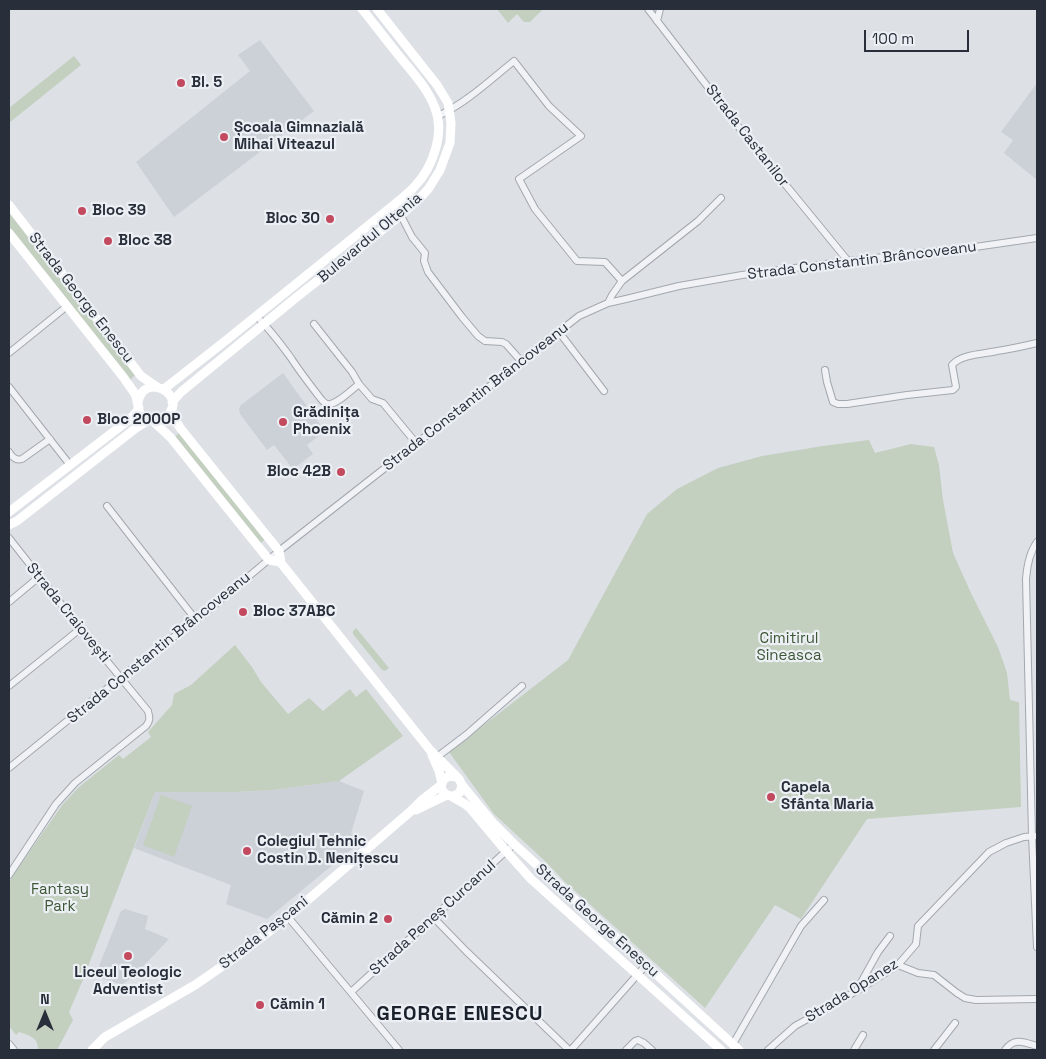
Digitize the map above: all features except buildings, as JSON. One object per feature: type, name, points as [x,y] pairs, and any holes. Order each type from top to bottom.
[{"type":"street","name":"Bulevardul Oltenia","points":[[160,388],[189,370],[395,204],[422,178],[429,165],[436,148],[438,135],[436,108],[423,86],[362,9]]},
{"type":"street","name":"Bulevardul Oltenia","points":[[172,406],[181,392],[298,296],[400,216],[429,188],[440,170],[450,143],[451,123],[448,103],[437,85],[377,9]]},
{"type":"street","name":"Strada Castanilor","points":[[648,9],[744,134],[848,261]]},
{"type":"street","points":[[657,21],[660,9]]},
{"type":"street","points":[[438,116],[462,103],[514,62],[549,106],[581,136],[519,179],[535,209],[577,261],[605,262],[622,281]]},
{"type":"street","points":[[608,303],[622,281],[698,221],[722,198]]},
{"type":"street","points":[[395,204],[412,237],[425,253],[424,261],[428,272],[462,317],[478,336],[486,341],[506,344],[521,362]]},
{"type":"street","name":"Strada George Enescu","points":[[9,205],[141,376],[160,388]]},
{"type":"street","name":"Strada George Enescu","points":[[9,233],[124,378],[134,394],[138,406]]},
{"type":"street","name":"Strada Constantin Brâncoveanu","points":[[9,768],[120,678],[196,620],[279,551],[579,316],[608,303],[679,286],[742,275],[1037,238]]},
{"type":"street","points":[[9,353],[66,307]]},
{"type":"street","points":[[256,316],[276,337],[325,404],[330,405],[337,402],[359,384]]},
{"type":"street","points":[[314,324],[352,372],[359,384],[372,399],[383,403],[416,443]]},
{"type":"street","points":[[558,332],[604,391]]},
{"type":"street","points":[[825,370],[833,402],[847,404],[953,390],[956,387],[952,365],[955,362],[970,356],[1037,343]]},
{"type":"street","points":[[9,387],[70,465]]},
{"type":"street","points":[[9,512],[130,419],[135,414],[142,393],[149,388],[160,388],[170,395],[175,420],[181,429],[279,551],[280,562],[430,750],[459,779],[462,785],[460,792],[457,794],[449,796],[442,790],[439,771],[430,750]]},
{"type":"street","points":[[138,406],[142,415],[171,438],[269,560],[280,562]]},
{"type":"street","points":[[9,525],[17,521],[136,428],[151,421],[164,419],[172,406]]},
{"type":"street","points":[[9,452],[16,460],[22,459],[50,439]]},
{"type":"street","points":[[107,506],[196,620]]},
{"type":"street","name":"Strada Craiovești","points":[[9,538],[80,629],[148,711],[150,716],[150,721],[146,726],[75,783],[56,804],[9,874]]},
{"type":"street","points":[[1037,542],[1032,549],[1026,579],[1037,948]]},
{"type":"street","points":[[9,602],[39,577]]},
{"type":"street","points":[[9,686],[80,629]]},
{"type":"street","points":[[437,757],[466,735],[522,686]]},
{"type":"street","points":[[442,784],[443,780],[449,776],[456,777]]},
{"type":"street","name":"Strada Pașcani","points":[[92,1050],[105,1037],[195,985],[240,954],[288,916],[442,784]]},
{"type":"street","name":"Strada George Enescu","points":[[462,785],[494,824],[514,844],[736,1047]]},
{"type":"street","name":"Strada George Enescu","points":[[449,796],[470,808],[531,879],[721,1050]]},
{"type":"street","name":"Strada Pașcani","points":[[410,811],[449,796]]},
{"type":"street","name":"Strada Opanez","points":[[768,1050],[804,1020],[898,965],[916,944],[918,926],[989,852],[1006,843],[1024,837],[1035,836]]},
{"type":"street","name":"Strada Peneș Curcanul","points":[[352,992],[514,844]]},
{"type":"street","points":[[736,1047],[801,926],[824,900]]},
{"type":"street","points":[[288,916],[399,1050]]},
{"type":"street","points":[[434,917],[466,952],[570,1050],[646,965]]},
{"type":"street","points":[[858,990],[878,952],[890,936]]},
{"type":"street","points":[[898,965],[918,973],[934,975],[965,998],[976,1000],[1037,998]]},
{"type":"street","points":[[934,1050],[955,1023]]},
{"type":"street","points":[[854,1050],[863,1035]]},
{"type":"street","points":[[100,1050],[105,1037]]},
{"type":"street","points":[[626,1050],[638,1040],[652,1050]]},
{"type":"street","points":[[1005,1050],[1009,1044],[1015,1042],[1037,1046]]},
{"type":"street","points":[[9,1044],[14,1050]]},
{"type":"shaded area","name":"Școala Gimnazială Mihai Viteazul","points":[[260,40],[314,111],[174,217],[136,162],[250,71],[238,55]]},
{"type":"shaded area","points":[[1037,83],[1037,180],[1004,153],[1013,140],[1001,132]]},
{"type":"shaded area","name":"Grădinița Phoenix","points":[[283,373],[325,431],[307,445],[313,454],[293,469],[274,445],[267,450],[240,414],[239,409],[241,405]]},
{"type":"shaded area","name":"Colegiul Tehnic Costin D. Nenițescu","points":[[339,781],[364,791],[351,833],[363,840],[267,919],[226,904],[231,885],[134,848],[155,792],[273,790]]},
{"type":"shaded area","name":"Liceul Teologic Adventist","points":[[125,909],[148,916],[145,929],[169,939],[136,974],[122,985],[95,976],[121,911]]},
{"type":"green space","points":[[497,9],[543,9],[530,22],[524,22],[517,14],[508,23]]},
{"type":"green space","points":[[74,56],[81,65],[9,123],[9,108]]},
{"type":"green space","points":[[9,210],[136,374],[129,381],[9,228]]},
{"type":"green space","points":[[182,431],[266,538],[259,545],[173,438]]},
{"type":"green space","name":"Cimitirul Sineasca","points":[[869,440],[875,453],[911,444],[934,447],[939,465],[943,500],[953,553],[998,647],[1007,673],[1010,700],[1019,702],[1021,807],[867,819],[801,919],[775,905],[705,1008],[564,881],[494,814],[449,752],[568,660],[647,514],[677,489],[718,468],[762,456]]},
{"type":"green space","points":[[356,628],[389,668],[385,671],[382,670],[353,634]]},
{"type":"green space","name":"Fantasy Park","points":[[235,645],[261,682],[288,714],[309,698],[323,711],[350,689],[356,697],[366,689],[403,736],[339,781],[273,790],[155,792],[69,1012],[73,1020],[57,1050],[38,1050],[37,1043],[33,1038],[19,1032],[16,1035],[9,1026],[9,884],[12,877],[63,804],[79,787],[119,755],[123,759],[151,737],[148,732],[172,705],[174,694],[191,685]]},
{"type":"green space","points":[[161,795],[192,806],[174,857],[143,845]]},
{"type":"place","name":"Bl. 5","points":[[181,83]]},
{"type":"place","name":"Școala Gimnazială Mihai Viteazul","points":[[224,137]]},
{"type":"place","name":"Bloc 39","points":[[82,211]]},
{"type":"place","name":"Bloc 30","points":[[330,219]]},
{"type":"place","name":"Bloc 38","points":[[108,241]]},
{"type":"place","name":"Bloc 200OP","points":[[87,420]]},
{"type":"place","name":"Grădinița Phoenix","points":[[283,422]]},
{"type":"place","name":"Bloc 42B","points":[[341,472]]},
{"type":"place","name":"Bloc 37ABC","points":[[243,612]]},
{"type":"place","name":"Capela Sfânta Maria","points":[[771,797]]},
{"type":"place","name":"Colegiul Tehnic Costin D. Nenițescu","points":[[247,851]]},
{"type":"place","name":"Cămin 2","points":[[388,919]]},
{"type":"place","name":"Liceul Teologic Adventist","points":[[128,956]]},
{"type":"place","name":"Cămin 1","points":[[260,1005]]},
{"type":"district","name":"GEORGE ENESCU","points":[[460,1015]]}]
